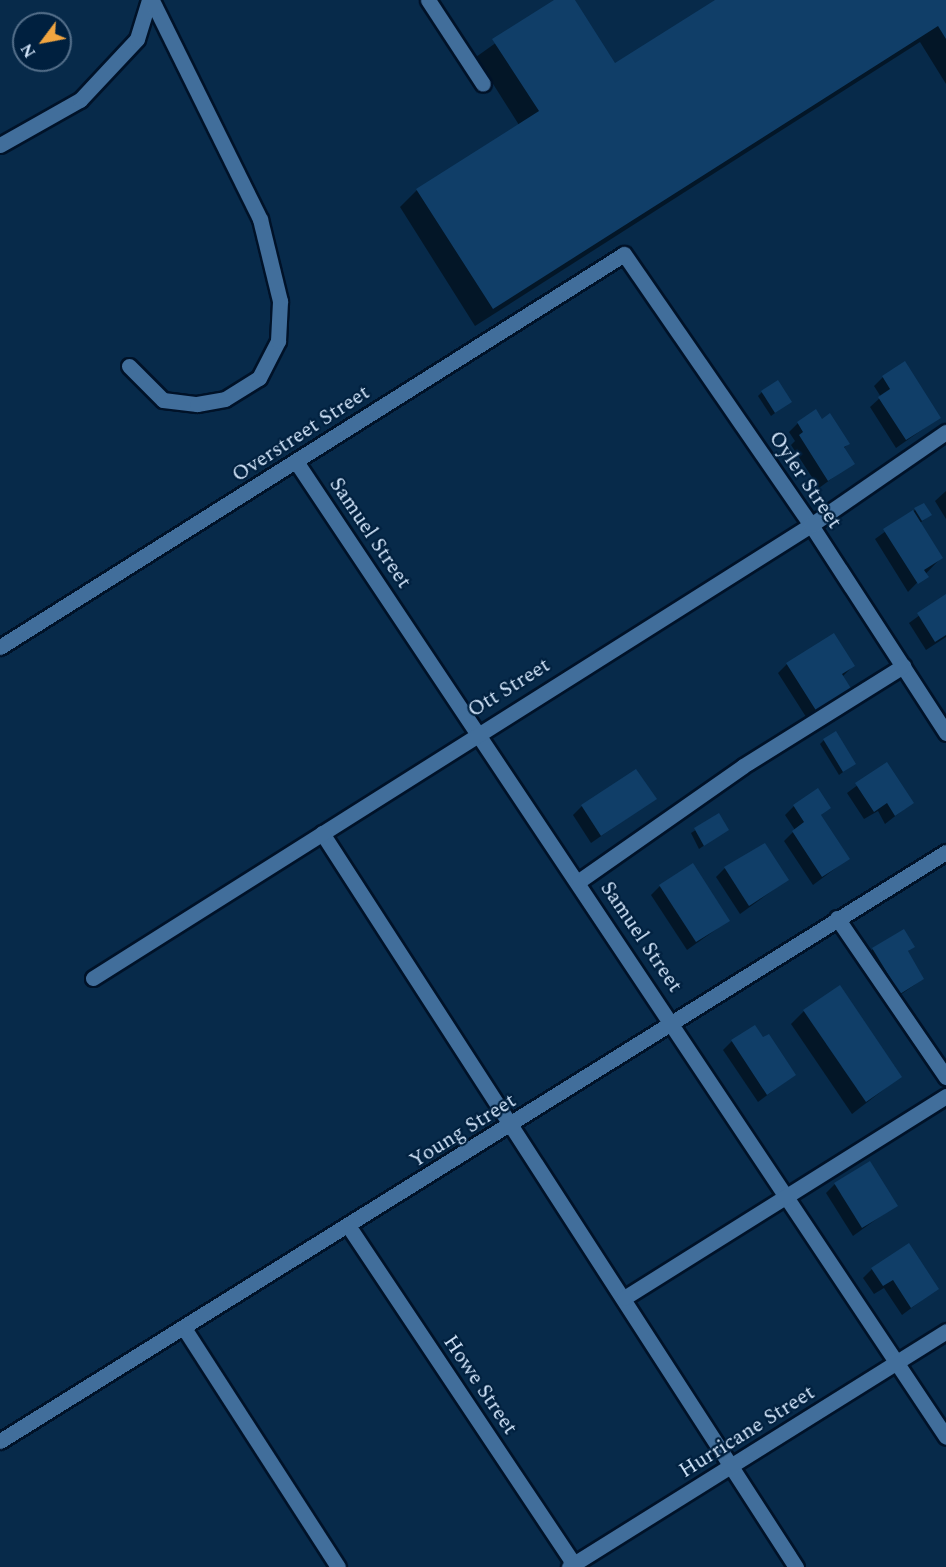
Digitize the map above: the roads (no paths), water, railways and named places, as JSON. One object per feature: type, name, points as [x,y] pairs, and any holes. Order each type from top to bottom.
[{"type":"street","points":[[0,146],[80,100],[137,39],[151,0]]},
{"type":"street","points":[[129,366],[163,400],[197,404],[225,399],[259,378],[278,341],[280,301],[260,219],[151,0]]},
{"type":"street","points":[[428,0],[483,84]]},
{"type":"street","name":"Overstreet Street","points":[[0,647],[297,463],[624,254]]},
{"type":"street","name":"Oyler Street","points":[[624,254],[812,525],[946,733]]},
{"type":"street","name":"Ott Street","points":[[93,978],[479,732],[812,525],[946,432]]},
{"type":"street","name":"Samuel Street","points":[[297,463],[674,1023],[785,1197],[946,1437]]},
{"type":"street","points":[[579,881],[743,766],[903,666]]},
{"type":"street","points":[[322,833],[513,1125],[796,1567]]},
{"type":"street","name":"Young Street","points":[[0,1441],[513,1125],[837,918],[946,852]]},
{"type":"street","points":[[837,918],[946,1077]]},
{"type":"street","points":[[624,1298],[946,1096]]},
{"type":"street","name":"Howe Street","points":[[349,1227],[573,1566]]},
{"type":"street","points":[[184,1328],[338,1567]]},
{"type":"street","name":"Hurricane Street","points":[[573,1566],[946,1331]]}]
